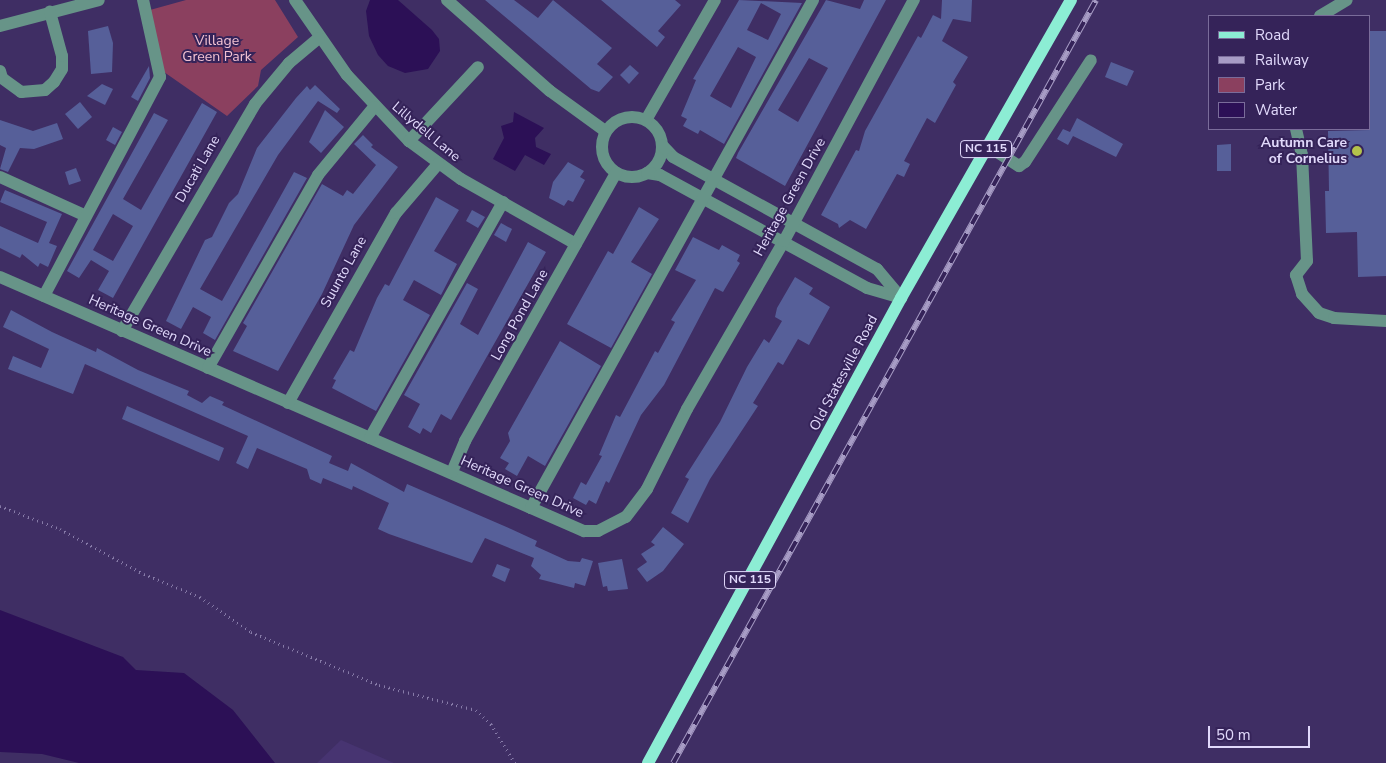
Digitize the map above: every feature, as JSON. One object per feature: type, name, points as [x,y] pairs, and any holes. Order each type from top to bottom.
[{"type":"main road","name":"Old Statesville Road","points":[[648,763],[901,298],[1071,0]]},
{"type":"street","points":[[0,26],[99,0]]},
{"type":"street","points":[[44,296],[160,77],[143,0]]},
{"type":"street","name":"Lillydell Lane","points":[[295,0],[319,38],[374,107],[409,141],[438,164],[576,244]]},
{"type":"street","points":[[447,0],[550,91],[606,132]]},
{"type":"street","points":[[531,508],[813,0]]},
{"type":"street","name":"Heritage Green Drive","points":[[0,277],[122,332],[584,530],[606,528],[626,517],[647,489],[686,409],[793,224],[914,0]]},
{"type":"street","points":[[1322,15],[1347,0]]},
{"type":"street","points":[[646,120],[712,1]]},
{"type":"street","points":[[0,71],[2,78],[21,92],[45,90],[54,82],[62,69],[62,56],[50,12]]},
{"type":"street","name":"Ducati Lane","points":[[122,332],[255,104],[283,69],[319,38]]},
{"type":"street","points":[[988,146],[1019,166],[1025,162],[1091,60]]},
{"type":"street","points":[[409,141],[478,68]]},
{"type":"street","points":[[208,368],[318,175],[335,149],[374,107]]},
{"type":"street","points":[[626,117],[646,120],[658,133],[662,145],[673,157],[877,269],[901,298],[867,288],[784,240],[702,199],[660,175],[648,173],[632,177],[616,173],[602,154],[606,132],[626,117]]},
{"type":"street","points":[[1296,130],[1302,155],[1307,261],[1296,275],[1302,294],[1319,313],[1334,318],[1386,321]]},
{"type":"street","points":[[648,173],[656,166],[662,145]]},
{"type":"street","name":"Suunto Lane","points":[[288,403],[396,213],[438,164]]},
{"type":"street","name":"Long Pond Lane","points":[[452,472],[465,442],[616,173]]},
{"type":"street","points":[[0,177],[86,216]]},
{"type":"street","points":[[370,438],[503,202]]},
{"type":"path","points":[[0,506],[60,529],[144,574],[200,597],[251,632],[379,685],[476,710],[491,724],[515,763]]},
{"type":"shaded area","points":[[341,740],[394,763],[317,763]]},
{"type":"green space","name":"Village Green Park","points":[[186,0],[275,0],[298,37],[261,70],[258,86],[227,116],[164,72],[150,10]]},
{"type":"water","points":[[370,0],[398,0],[432,30],[439,39],[440,51],[428,69],[405,73],[388,66],[378,55],[369,36],[366,11]]},
{"type":"water","points":[[514,112],[544,128],[535,138],[536,147],[551,154],[544,165],[525,155],[515,171],[493,159],[504,138],[501,126],[513,122]]},
{"type":"water","points":[[0,610],[123,657],[136,670],[184,673],[233,710],[275,763],[79,763],[42,754],[0,752]]},
{"type":"building","points":[[485,0],[514,0],[538,18],[553,0],[612,48],[597,64],[613,77],[599,92],[591,89]]},
{"type":"building","points":[[601,0],[675,0],[681,5],[658,31],[665,37],[657,47]]},
{"type":"building","points":[[739,0],[802,3],[724,144],[700,130],[698,134],[683,126],[687,119],[681,116],[696,80],[693,79]],"holes":[[[761,3],[781,14],[768,40],[747,30]],[[738,47],[756,57],[731,108],[710,96]]]},
{"type":"building","points":[[826,0],[860,9],[864,0],[886,0],[785,186],[736,158]],"holes":[[[809,58],[828,68],[798,122],[778,110]]]},
{"type":"building","points":[[942,0],[972,0],[971,22],[953,19],[942,41],[968,57],[953,82],[956,85],[935,123],[927,118],[904,161],[910,164],[904,177],[897,174],[866,229],[850,220],[839,228],[838,224],[821,215],[856,150],[859,151],[865,131],[918,36],[921,38],[933,15],[941,19]]},
{"type":"building","points":[[108,26],[113,43],[112,72],[91,74],[88,31]]},
{"type":"building","name":"Autumn Care of Cornelius","points":[[1371,31],[1386,31],[1386,276],[1358,277],[1357,232],[1326,233],[1325,191],[1329,191],[1328,131],[1371,130]]},
{"type":"building","points":[[1111,62],[1134,71],[1127,86],[1105,77]]},
{"type":"building","points":[[630,65],[639,73],[629,84],[620,75]]},
{"type":"building","points":[[149,66],[150,78],[138,101],[131,97]]},
{"type":"building","points":[[102,84],[113,89],[105,105],[87,96]]},
{"type":"building","points":[[315,85],[340,109],[337,113],[318,101],[278,155],[200,289],[222,301],[294,172],[307,178],[215,340],[203,333],[211,317],[193,307],[181,329],[166,321],[205,240],[212,237],[229,203],[238,194],[257,148],[307,86],[310,90]]},
{"type":"building","points":[[80,102],[92,117],[78,129],[65,114]]},
{"type":"building","points":[[202,103],[217,112],[113,298],[98,290],[109,271],[91,260],[79,278],[67,271],[154,113],[168,120],[123,199],[141,210]],"holes":[[[113,214],[133,226],[113,261],[93,250]]]},
{"type":"building","points":[[325,110],[344,127],[321,153],[309,142]]},
{"type":"building","points":[[1077,118],[1123,144],[1116,157],[1073,136],[1068,145],[1057,139],[1063,129],[1070,132]]},
{"type":"building","points":[[0,120],[33,131],[57,123],[63,139],[34,149],[20,148],[8,172],[0,169],[6,148],[0,145]]},
{"type":"building","points":[[113,127],[122,132],[115,145],[106,140]]},
{"type":"building","points":[[363,135],[373,145],[371,147],[398,167],[354,225],[322,294],[278,371],[233,351],[247,326],[243,323],[322,184],[343,196],[347,190],[353,194],[376,165],[354,144]]},
{"type":"building","points":[[1231,144],[1231,171],[1217,171],[1217,145]]},
{"type":"building","points":[[568,162],[584,171],[580,177],[585,180],[573,202],[568,200],[564,206],[549,198],[553,182]]},
{"type":"building","points":[[76,168],[81,181],[69,185],[65,172]]},
{"type":"building","points":[[5,190],[62,214],[49,243],[57,246],[48,267],[40,263],[38,267],[22,254],[20,258],[0,248],[0,226],[38,243],[47,222],[0,202]]},
{"type":"building","points":[[436,197],[459,210],[434,251],[457,264],[441,295],[414,280],[403,300],[430,315],[376,411],[332,388],[336,380],[333,379],[350,350],[354,352],[377,298],[385,284],[389,286]]},
{"type":"building","points":[[639,207],[659,219],[631,262],[652,274],[611,348],[567,324],[608,251],[613,254]]},
{"type":"building","points":[[472,210],[485,217],[478,228],[466,221]]},
{"type":"building","points":[[501,223],[512,229],[506,242],[494,235]]},
{"type":"building","points":[[693,237],[719,250],[722,245],[740,255],[737,261],[740,263],[723,292],[715,288],[664,385],[641,415],[609,483],[606,481],[596,504],[589,500],[586,505],[573,498],[581,482],[586,485],[602,456],[599,455],[616,415],[620,417],[655,351],[658,353],[675,322],[671,320],[696,280],[675,270]]},
{"type":"building","points":[[528,242],[546,252],[451,420],[441,414],[431,433],[423,428],[420,434],[408,427],[420,404],[404,395],[467,283],[478,289],[460,324],[478,335]]},
{"type":"building","points":[[795,277],[813,288],[809,294],[830,307],[809,345],[798,339],[783,365],[778,362],[753,403],[758,406],[710,479],[688,523],[671,513],[689,479],[685,477],[720,422],[747,367],[764,339],[769,343],[782,321],[775,317],[777,308]]},
{"type":"building","points":[[11,310],[52,332],[96,352],[97,348],[138,370],[189,391],[187,395],[202,403],[210,396],[224,402],[222,405],[332,456],[329,463],[348,471],[351,463],[404,492],[407,484],[537,541],[535,546],[568,561],[580,562],[582,558],[593,561],[585,586],[575,583],[574,588],[539,579],[541,575],[531,566],[534,558],[485,538],[472,563],[389,534],[378,529],[389,503],[353,486],[352,490],[323,478],[321,484],[310,479],[307,469],[257,448],[248,469],[236,463],[248,436],[85,364],[73,394],[8,369],[13,356],[41,368],[49,349],[3,327]]},
{"type":"building","points":[[560,341],[601,366],[545,466],[528,456],[517,476],[505,469],[509,463],[500,458],[510,441],[508,433]]},
{"type":"building","points":[[127,406],[224,448],[219,461],[122,419]]},
{"type":"building","points":[[663,527],[684,544],[663,571],[647,582],[637,569],[647,562],[641,554],[655,545],[651,542]]},
{"type":"building","points":[[622,559],[628,589],[608,591],[607,586],[603,587],[598,563]]},
{"type":"building","points":[[497,564],[510,569],[505,582],[492,576]]},
{"type":"railway","points":[[673,763],[1096,0]]},
{"type":"place","name":"Autumn Care of Cornelius","points":[[1357,151]]}]
